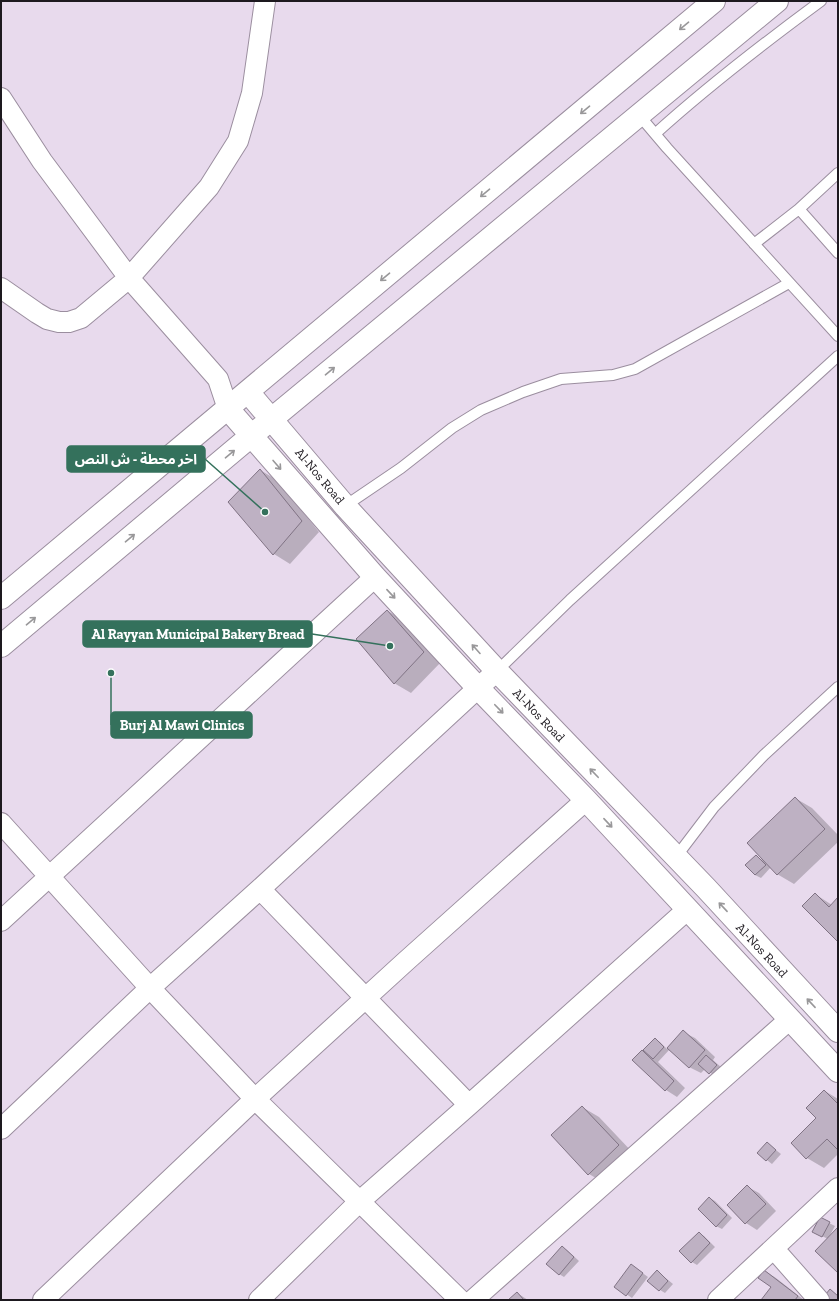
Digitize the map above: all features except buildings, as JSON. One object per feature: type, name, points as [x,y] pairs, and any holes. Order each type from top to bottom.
[{"type":"main road","points":[[1,598],[714,1]]},
{"type":"main road","points":[[1,646],[251,436],[777,1]]},
{"type":"main road","name":"Al-Nos Road","points":[[248,392],[345,506],[497,671],[835,1021]]},
{"type":"main road","name":"Al-Nos Road","points":[[228,409],[375,576],[478,688],[586,800],[838,1071]]},
{"type":"street","points":[[1,288],[47,319],[59,322],[69,322],[81,318],[129,278],[209,186],[238,141],[252,93],[265,1]]},
{"type":"street","points":[[1,98],[42,161],[129,278],[218,379],[228,409]]},
{"type":"street","points":[[218,379],[248,392]]},
{"type":"street","points":[[1,921],[375,576]]},
{"type":"street","points":[[1,1129],[150,988],[497,671]]},
{"type":"street","points":[[44,1300],[255,1099],[366,997],[586,800]]},
{"type":"street","points":[[1,823],[150,988],[255,1099],[460,1300]]},
{"type":"street","points":[[260,889],[366,997],[469,1106]]},
{"type":"street","points":[[259,1300],[360,1201],[469,1106],[688,909]]},
{"type":"street","points":[[473,1300],[790,1019]]},
{"type":"street","points":[[718,1300],[838,1188]]},
{"type":"street","points":[[774,1249],[819,1300]]},
{"type":"lane","points":[[655,134],[767,41],[821,1]]},
{"type":"lane","points":[[639,115],[667,148],[838,336]]},
{"type":"lane","points":[[754,244],[799,209],[838,173]]},
{"type":"lane","points":[[799,209],[838,253]]},
{"type":"lane","points":[[345,506],[401,468],[452,428],[481,410],[522,392],[561,379],[613,375],[635,369],[789,283]]},
{"type":"lane","points":[[497,671],[570,600],[838,356]]},
{"type":"lane","points":[[676,857],[714,807],[764,755],[838,687]]},
{"type":"place","name":"اخر محطة - ش النص","points":[[265,512]]},
{"type":"place","name":"Al Rayyan Municipal Bakery Bread","points":[[390,646]]},
{"type":"place","name":"Burj Al Mawi Clinics","points":[[111,673]]}]
